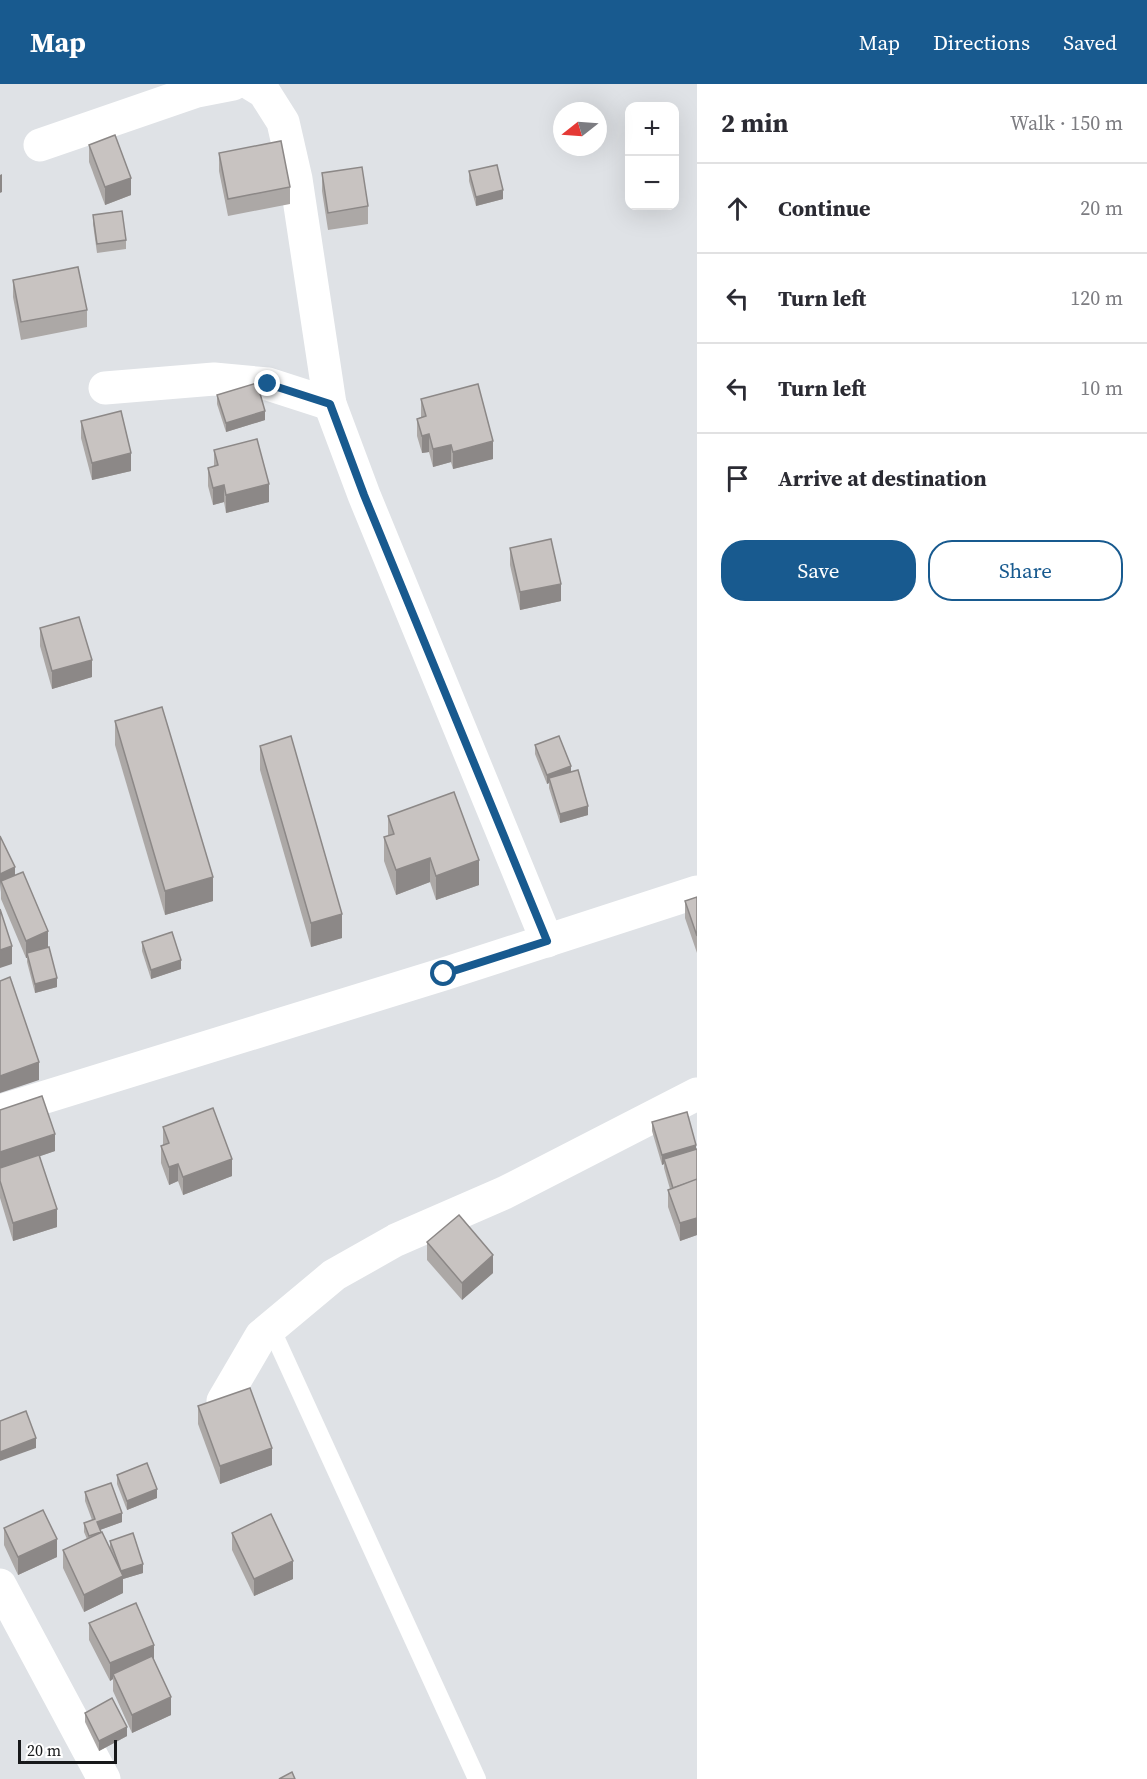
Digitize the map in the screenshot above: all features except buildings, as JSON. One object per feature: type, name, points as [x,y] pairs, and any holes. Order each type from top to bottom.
[{"type":"street","points":[[40,145],[197,92],[233,84]]},
{"type":"street","points":[[251,84],[264,92],[283,122],[296,179],[330,404],[368,506],[547,941]]},
{"type":"street","points":[[105,388],[214,379],[268,384],[330,404]]},
{"type":"street","points":[[0,1111],[697,892]]},
{"type":"street","points":[[223,1401],[261,1336],[334,1275],[396,1240],[504,1193],[697,1094]]},
{"type":"street","points":[[0,1585],[104,1779]]},
{"type":"lane","points":[[271,1328],[477,1779]]},
{"type":"route","points":[[268,384],[330,404],[364,495],[547,941],[444,974]]}]
